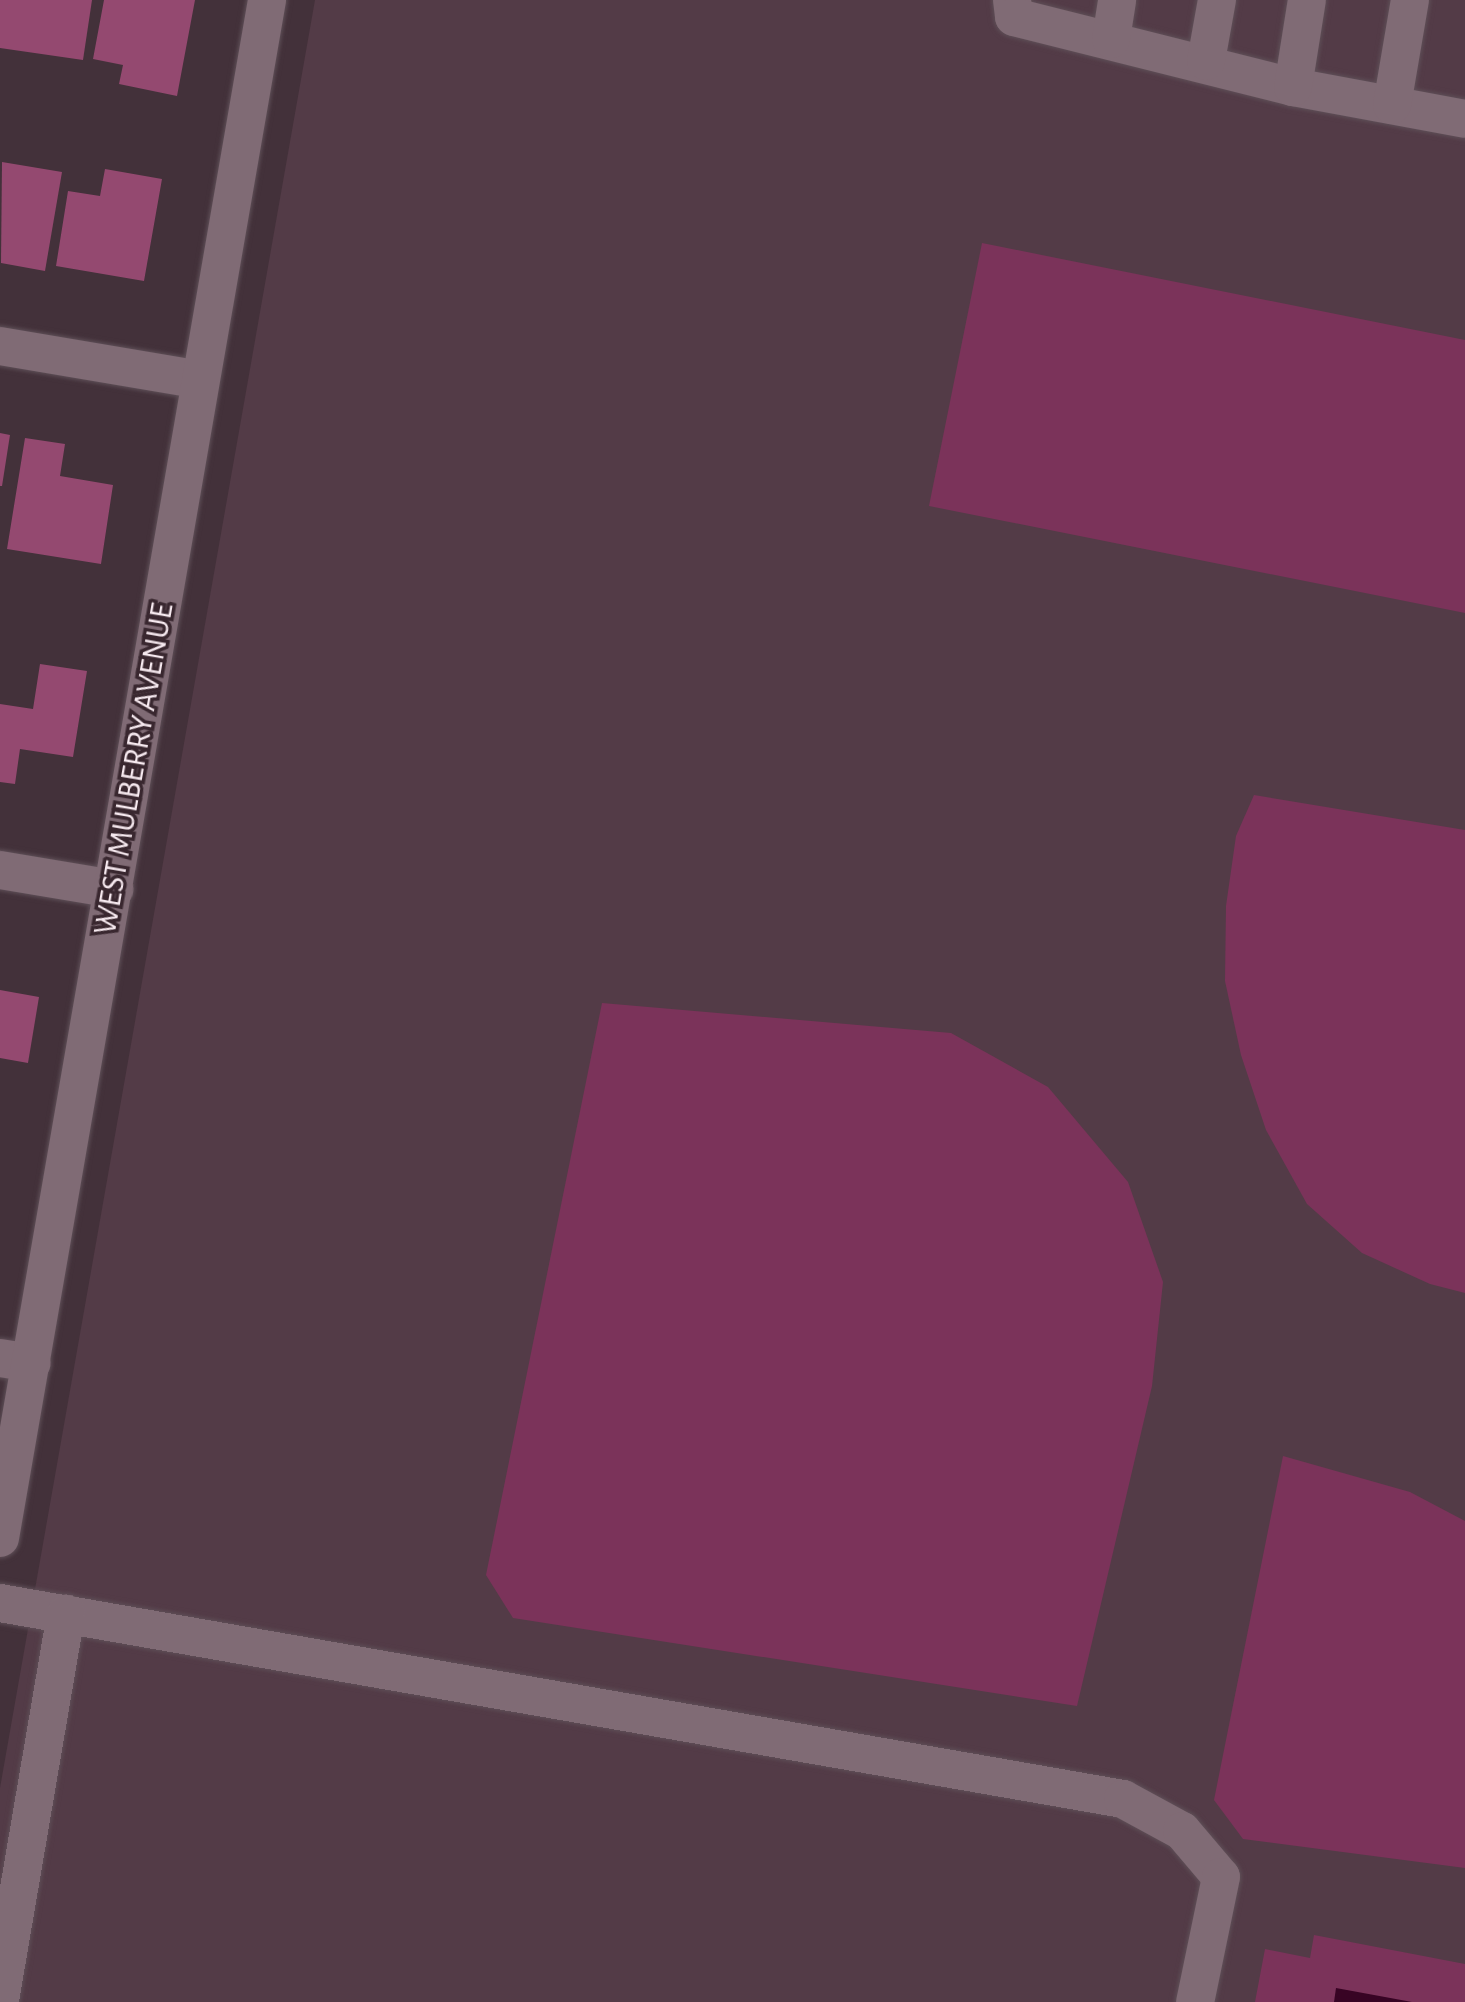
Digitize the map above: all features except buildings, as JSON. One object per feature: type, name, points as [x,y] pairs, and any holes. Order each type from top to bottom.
[{"type":"street","name":"WEST MULBERRY AVENUE","points":[[0,1538],[16,1360],[114,889],[267,0]]},
{"type":"street","points":[[1012,0],[1014,17],[1206,61],[1293,87],[1465,119]]},
{"type":"street","points":[[1111,39],[1117,0]]},
{"type":"street","points":[[1206,61],[1217,0]]},
{"type":"street","points":[[1293,87],[1307,0]]},
{"type":"street","points":[[1392,105],[1410,0]]},
{"type":"street","points":[[0,346],[200,380]]},
{"type":"street","points":[[0,870],[114,889]]},
{"type":"street","points":[[0,1603],[1123,1799],[1182,1831],[1221,1877],[1195,2002]]},
{"type":"street","points":[[0,2000],[66,1614]]},
{"type":"shaded area","points":[[315,0],[1465,0],[1465,2002],[0,2002],[0,1788]]},
{"type":"shaded area","points":[[982,243],[1465,340],[1465,613],[929,506]]},
{"type":"shaded area","points":[[1254,795],[1465,830],[1465,1293],[1430,1284],[1362,1253],[1307,1204],[1266,1130],[1241,1055],[1225,981],[1226,906],[1236,836]]},
{"type":"shaded area","points":[[602,1003],[951,1033],[1048,1087],[1128,1182],[1163,1282],[1152,1386],[1077,1706],[513,1618],[486,1575]]},
{"type":"shaded area","points":[[1283,1456],[1410,1492],[1465,1521],[1465,1868],[1243,1839],[1214,1800]]},
{"type":"shaded area","points":[[1314,1935],[1465,1964],[1465,2002],[1255,2002],[1265,1949],[1310,1958]]},
{"type":"shaded area","points":[[1336,1988],[1412,2002],[1334,2002]]}]
